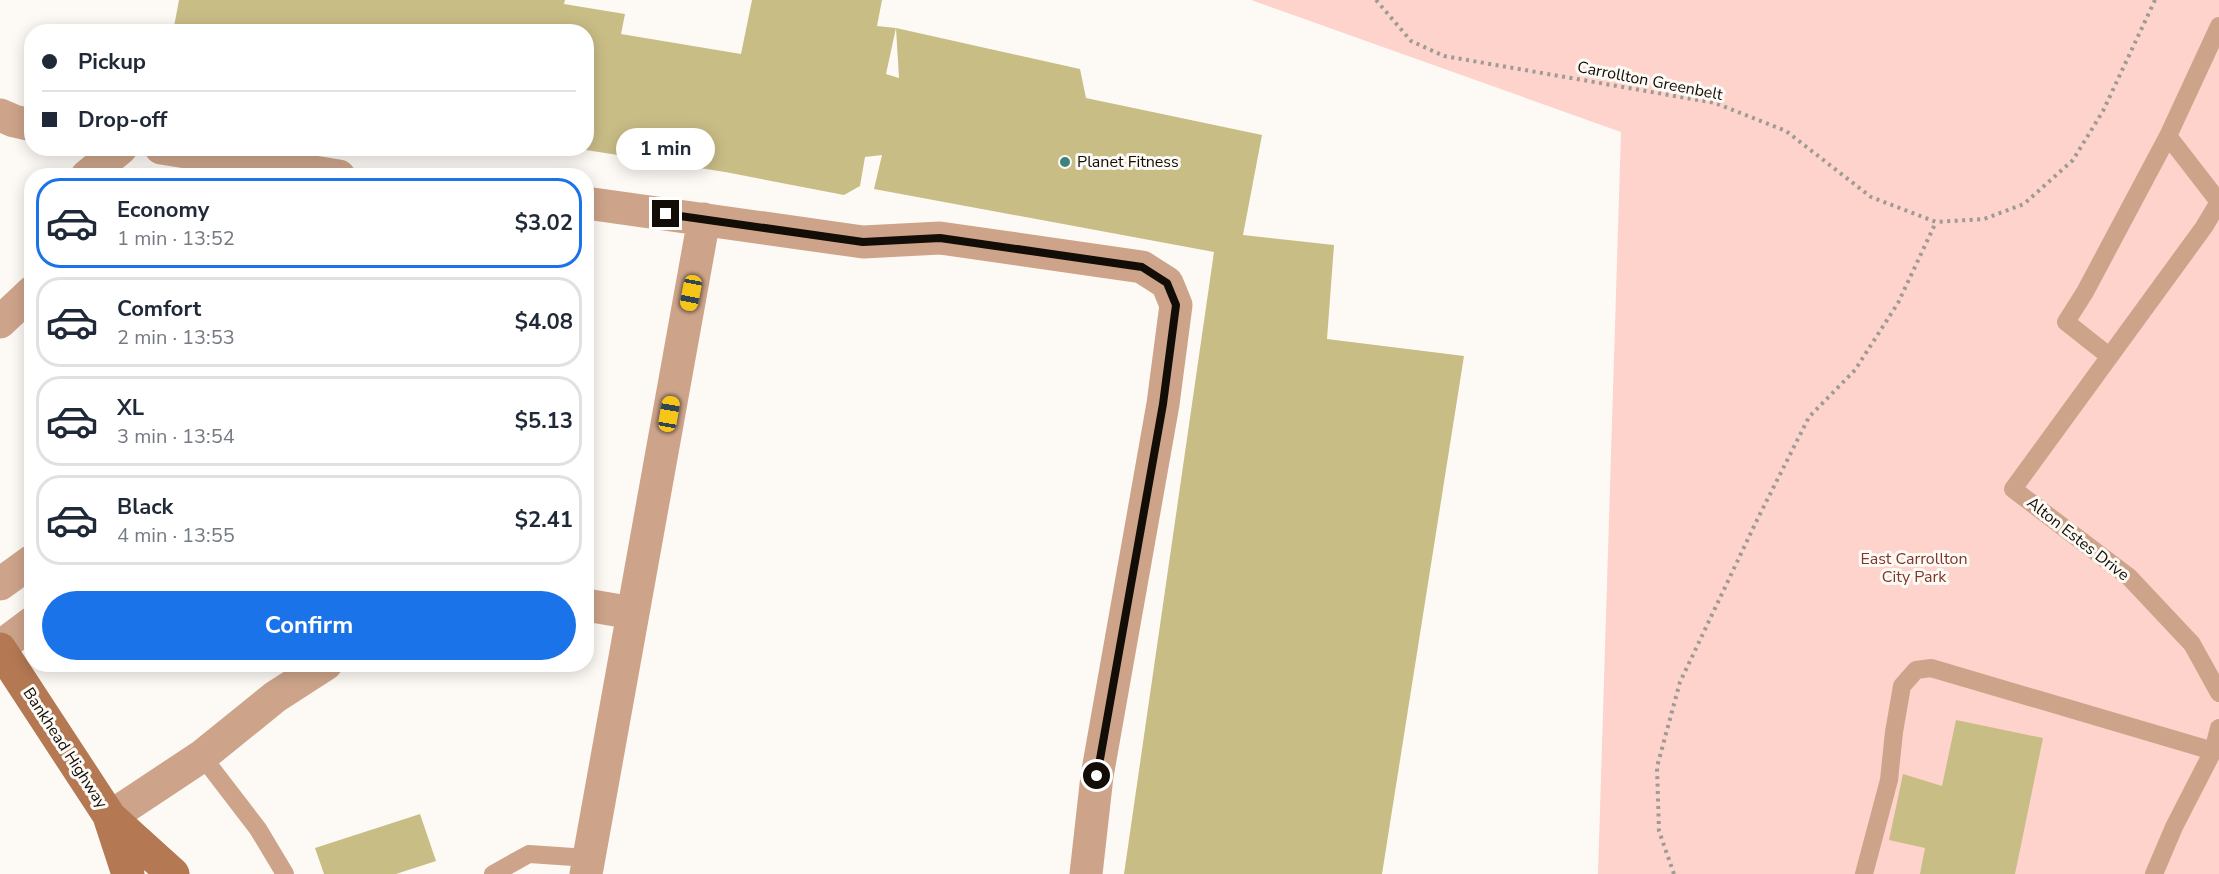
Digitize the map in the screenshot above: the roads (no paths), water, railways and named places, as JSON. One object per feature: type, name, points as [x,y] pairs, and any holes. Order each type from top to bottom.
[{"type":"main road","name":"Bankhead Highway","points":[[0,648],[110,817],[173,874]]},
{"type":"main road","name":"Bankhead Highway","points":[[110,817],[128,874]]},
{"type":"street","points":[[0,115],[24,123]]},
{"type":"street","points":[[97,168],[111,156]]},
{"type":"street","points":[[212,156],[288,168]]},
{"type":"street","points":[[594,204],[863,242],[940,238],[1142,267],[1167,283],[1176,305],[1163,404],[1097,776],[1086,874]]},
{"type":"street","points":[[587,866],[704,219]]},
{"type":"street","points":[[0,322],[24,300]]},
{"type":"street","points":[[0,584],[24,567]]},
{"type":"street","points":[[594,606],[633,613]]},
{"type":"street","points":[[0,648],[24,629]]},
{"type":"street","points":[[110,817],[202,756],[274,697],[313,672]]},
{"type":"lane","points":[[2109,356],[2066,322],[2085,292],[2168,136],[2219,26]]},
{"type":"lane","points":[[2168,136],[2219,202]]},
{"type":"lane","name":"Alton Estes Drive","points":[[2219,202],[2204,227],[2013,489],[2129,577],[2192,644],[2219,693]]},
{"type":"lane","points":[[1864,874],[1889,780],[1902,686],[1916,670],[1931,668],[2213,751]]},
{"type":"lane","points":[[2154,874],[2174,827],[2213,751],[2219,728]]},
{"type":"lane","points":[[202,756],[258,829],[285,874]]},
{"type":"lane","points":[[492,874],[529,854],[587,866]]},
{"type":"place","name":"Planet Fitness","points":[[1065,162]]},
{"type":"park label","name":"East Carrollton City Park","points":[[1914,568]]}]
